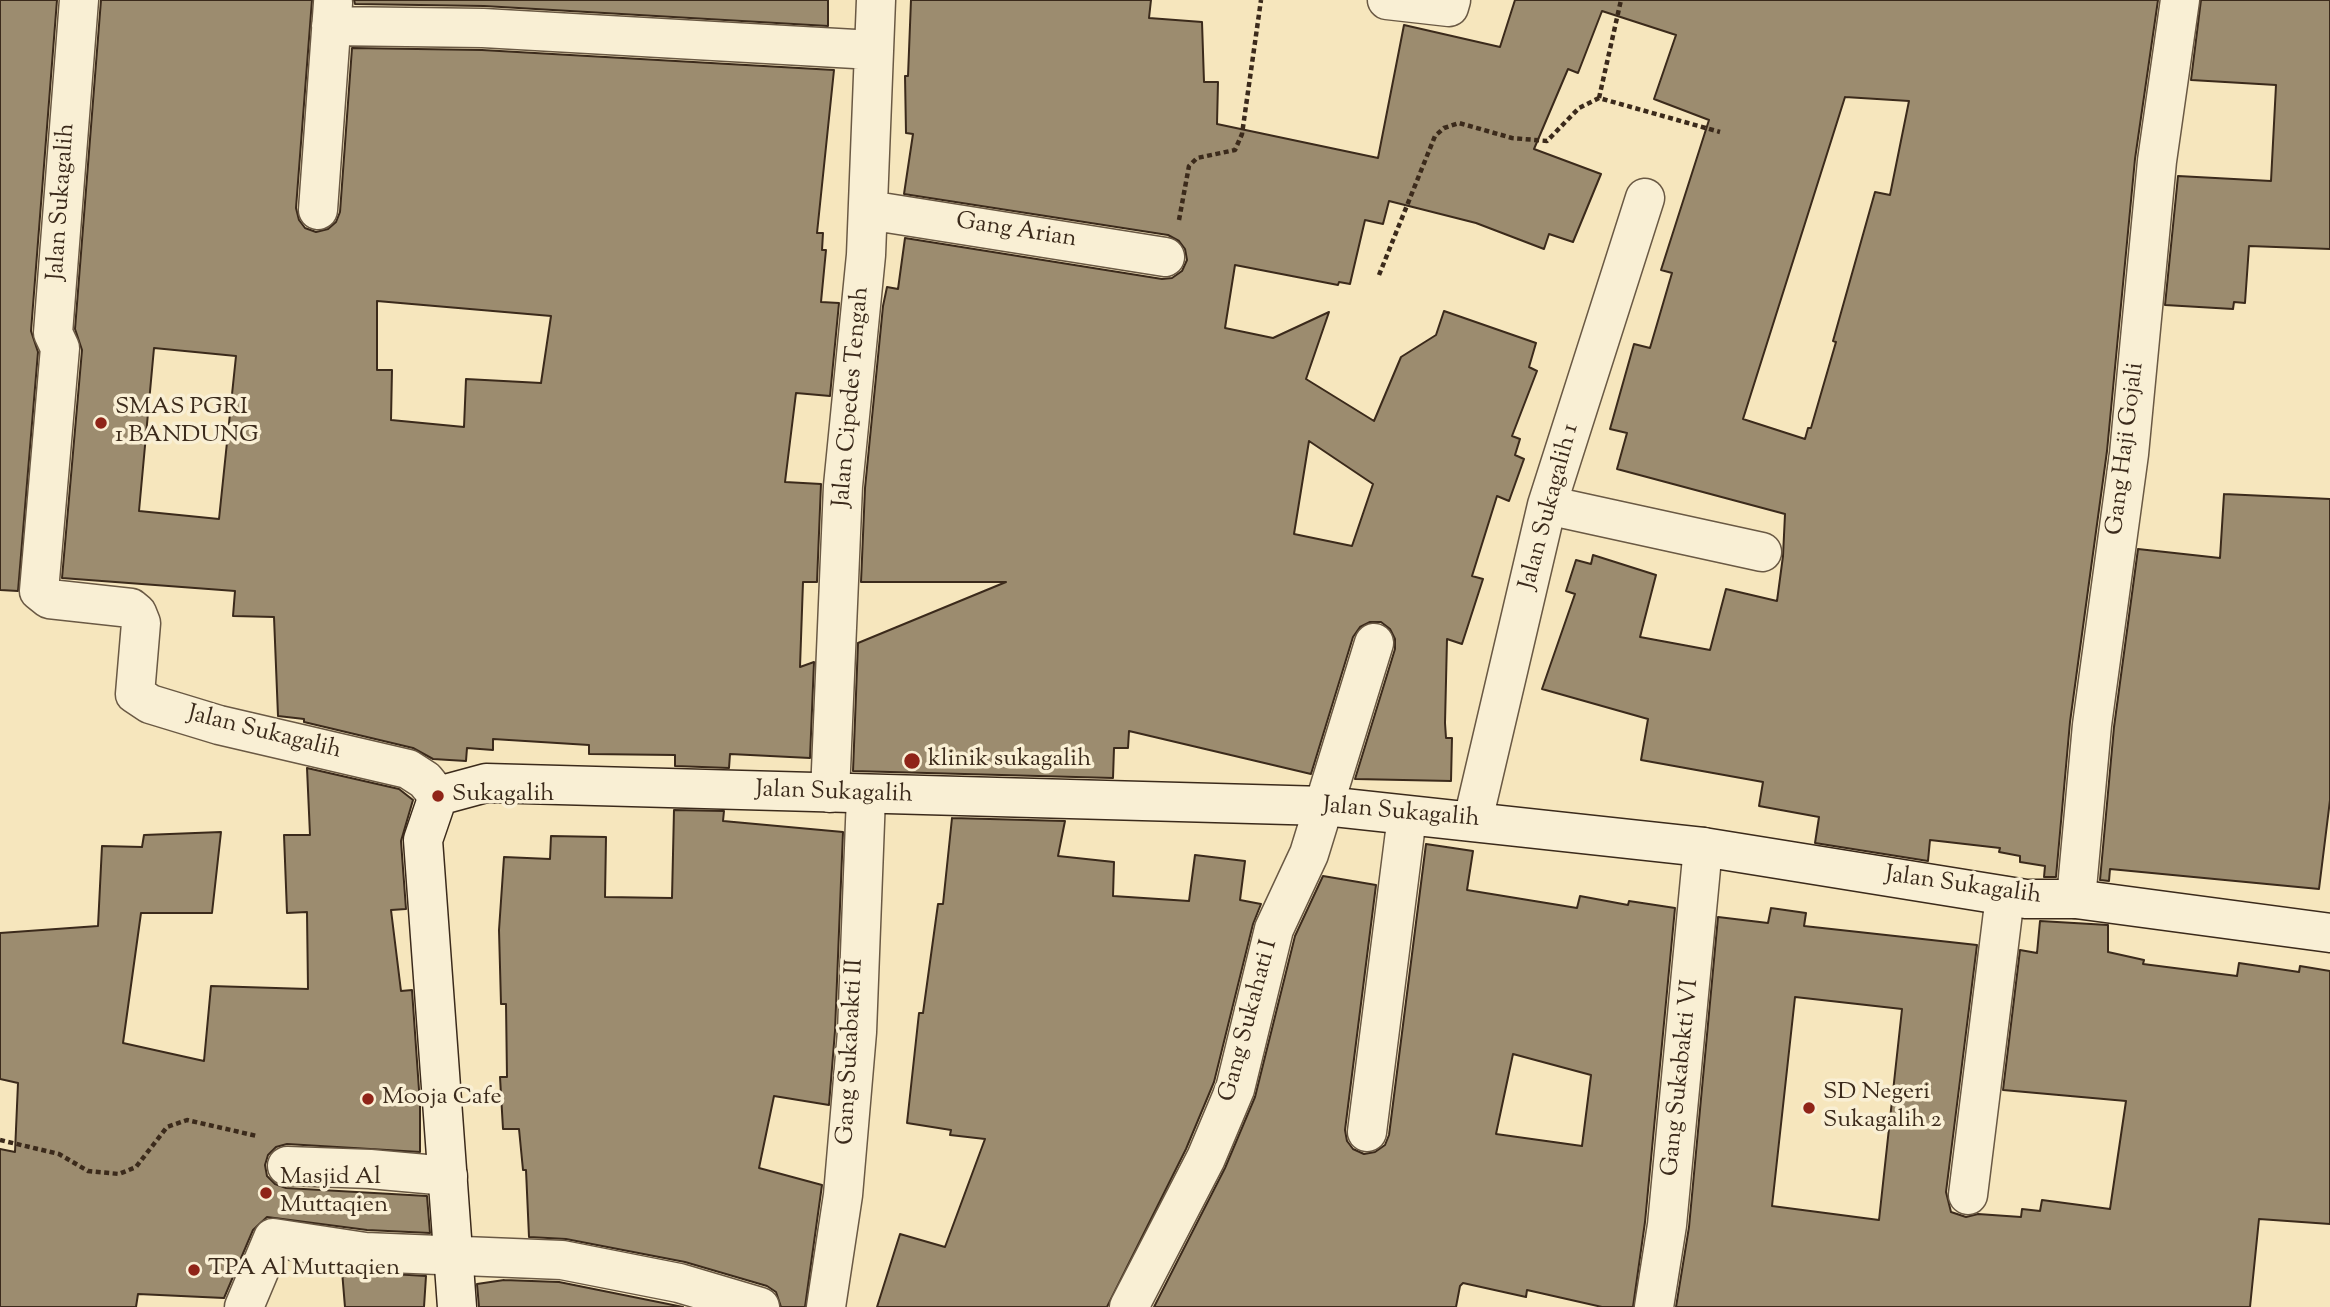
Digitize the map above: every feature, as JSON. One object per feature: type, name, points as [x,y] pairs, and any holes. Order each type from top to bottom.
[{"type":"street","name":"Jalan Sukagalih","points":[[79,0],[53,333],[60,348],[39,591],[49,599],[131,608],[137,613],[141,623],[135,694],[150,704],[219,725],[408,769],[425,780],[438,796],[486,783],[1325,806],[1407,816],[1474,820],[1703,847],[2005,896],[2076,899],[2330,933]]},
{"type":"street","name":"Jalan Cipedes Tengah","points":[[848,794],[843,486],[866,255],[876,0]]},
{"type":"street","points":[[1387,0],[1449,6],[1451,0]]},
{"type":"street","name":"Gang Haji Gojali","points":[[2076,899],[2092,725],[2129,454],[2157,161],[2180,0]]},
{"type":"street","points":[[318,210],[332,13],[483,28],[873,50]]},
{"type":"street","name":"Jalan Sukagalih 1","points":[[1474,820],[1547,505],[1645,198]]},
{"type":"street","name":"Gang Arian","points":[[868,210],[1165,257]]},
{"type":"street","points":[[1547,505],[1762,552]]},
{"type":"street","name":"Gang Sukahati I","points":[[1129,1307],[1206,1158],[1235,1089],[1274,929],[1298,883],[1325,806],[1374,643]]},
{"type":"street","name":"Gang Sukabakti II","points":[[826,1307],[843,1195],[856,1045],[848,794]]},
{"type":"street","points":[[438,796],[423,840],[457,1307]]},
{"type":"street","points":[[1367,1132],[1407,816]]},
{"type":"street","name":"Gang Sukabakti VI","points":[[1654,1307],[1667,1225],[1703,847]]},
{"type":"street","points":[[1968,1195],[2005,896]]},
{"type":"street","points":[[287,1166],[370,1168],[447,1176]]},
{"type":"street","points":[[244,1307],[273,1238],[365,1252],[562,1260],[678,1283],[760,1307]]},
{"type":"path","points":[[1165,257],[1172,256],[1174,252],[1189,166],[1197,158],[1235,150],[1242,134],[1261,0]]},
{"type":"path","points":[[1599,99],[1621,0]]},
{"type":"path","points":[[1378,275],[1435,136],[1444,128],[1459,124],[1512,138],[1547,141],[1579,108],[1599,99],[1720,132]]},
{"type":"path","points":[[0,1140],[58,1154],[88,1171],[119,1174],[136,1167],[167,1127],[187,1120],[282,1142],[287,1166]]},
{"type":"building","points":[[0,0],[57,0],[31,331],[38,352],[18,591],[0,590]]},
{"type":"building","points":[[101,0],[312,0],[296,208],[299,220],[305,228],[316,232],[328,229],[336,222],[340,212],[352,48],[482,50],[834,70],[817,233],[823,233],[822,250],[826,250],[821,302],[839,303],[830,396],[796,393],[785,482],[821,484],[817,582],[803,582],[800,667],[814,662],[810,758],[730,754],[729,768],[675,766],[675,755],[589,754],[589,745],[493,739],[493,750],[467,748],[466,761],[433,759],[413,748],[304,722],[304,719],[278,716],[274,617],[233,616],[235,591],[62,578],[82,350],[75,329]],"holes":[[[377,301],[551,316],[541,383],[466,379],[464,427],[391,420],[392,370],[377,370]],[[154,348],[236,356],[219,519],[139,511]]]},
{"type":"building","points":[[354,0],[828,0],[828,26],[484,6],[355,4]]},
{"type":"building","points":[[911,0],[1151,0],[1149,18],[1202,22],[1204,82],[1218,82],[1217,124],[1378,158],[1404,25],[1500,47],[1515,0],[2158,0],[2135,159],[2107,451],[2070,722],[2056,877],[2044,877],[2045,866],[2020,862],[2020,856],[1999,852],[2000,848],[1930,840],[1928,861],[1815,843],[1819,817],[1759,806],[1763,782],[1641,760],[1648,719],[1542,689],[1575,594],[1566,591],[1576,560],[1591,564],[1593,555],[1656,575],[1640,637],[1710,650],[1726,589],[1777,601],[1783,556],[1785,514],[1617,469],[1627,433],[1610,429],[1634,344],[1650,348],[1672,273],[1661,270],[1709,120],[1654,99],[1676,35],[1602,11],[1578,73],[1568,69],[1534,149],[1601,174],[1573,242],[1549,234],[1544,249],[1476,223],[1389,201],[1383,224],[1365,220],[1350,284],[1339,282],[1338,285],[1235,265],[1225,328],[1273,338],[1329,312],[1306,379],[1374,421],[1401,357],[1436,335],[1444,311],[1536,343],[1529,367],[1537,371],[1512,436],[1520,439],[1515,455],[1524,459],[1509,501],[1497,496],[1472,576],[1483,579],[1462,644],[1447,639],[1445,723],[1446,738],[1452,738],[1451,781],[1355,779],[1395,649],[1395,639],[1390,629],[1381,622],[1370,622],[1360,627],[1353,637],[1311,774],[1129,731],[1128,748],[1114,748],[1113,778],[853,771],[858,643],[1006,582],[861,582],[865,488],[883,306],[887,287],[898,289],[905,238],[1162,279],[1172,278],[1182,271],[1187,260],[1185,249],[1179,241],[1168,235],[904,194],[913,134],[906,133],[905,76],[908,76]],"holes":[[[1845,97],[1909,101],[1890,195],[1875,192],[1833,341],[1836,342],[1811,428],[1808,428],[1805,439],[1743,419]],[[1309,441],[1373,484],[1352,546],[1294,534]]]},
{"type":"building","points":[[2201,0],[2330,0],[2330,249],[2249,246],[2245,303],[2234,302],[2233,309],[2165,305],[2178,176],[2271,181],[2276,85],[2191,80]]},
{"type":"building","points":[[2224,494],[2330,499],[2330,800],[2319,889],[2110,869],[2109,881],[2100,880],[2114,727],[2138,549],[2220,558]]},
{"type":"building","points":[[307,768],[399,789],[413,800],[401,841],[406,909],[391,910],[401,991],[412,990],[420,1104],[420,1152],[287,1144],[276,1147],[268,1155],[265,1165],[267,1176],[275,1184],[286,1188],[427,1196],[430,1233],[367,1230],[267,1217],[253,1230],[224,1298],[138,1294],[136,1307],[0,1307],[0,1149],[15,1152],[18,1083],[0,1079],[0,933],[98,926],[102,846],[142,847],[144,835],[221,832],[212,913],[141,913],[123,1043],[204,1061],[211,986],[308,989],[307,912],[287,913],[284,835],[310,835]]},
{"type":"building","points":[[674,810],[724,811],[723,821],[843,832],[835,1031],[829,1105],[774,1096],[759,1168],[822,1185],[805,1307],[781,1307],[776,1292],[767,1286],[685,1262],[566,1239],[529,1237],[526,1170],[523,1170],[519,1129],[503,1129],[500,1077],[507,1077],[506,1004],[501,1004],[499,930],[504,857],[550,859],[551,836],[606,837],[605,897],[672,898]]},
{"type":"building","points":[[952,818],[1065,821],[1058,856],[1114,862],[1113,896],[1189,901],[1195,855],[1245,861],[1240,900],[1261,904],[1253,924],[1214,1082],[1186,1149],[1107,1307],[877,1307],[900,1234],[945,1247],[985,1139],[950,1135],[951,1130],[907,1123],[919,1013],[923,1013],[938,904],[943,904]]},
{"type":"building","points":[[1426,844],[1473,851],[1467,890],[1577,908],[1580,896],[1628,905],[1629,901],[1675,908],[1645,1222],[1633,1307],[1602,1307],[1527,1290],[1526,1297],[1463,1283],[1456,1307],[1154,1307],[1225,1168],[1255,1097],[1295,936],[1323,876],[1376,885],[1345,1130],[1347,1141],[1353,1149],[1364,1154],[1375,1152],[1385,1145],[1389,1135]],"holes":[[[1513,1054],[1591,1075],[1582,1146],[1496,1134]]]},
{"type":"building","points":[[1771,908],[1806,913],[1804,926],[1977,945],[1946,1192],[1951,1212],[1966,1217],[1978,1214],[2021,1217],[2022,1209],[2040,1211],[2042,1200],[2110,1209],[2126,1101],[2003,1090],[2020,950],[2037,953],[2040,921],[2108,925],[2108,952],[2144,960],[2143,964],[2237,976],[2239,963],[2299,972],[2300,966],[2330,971],[2330,1224],[2259,1219],[2250,1307],[1676,1307],[1689,1227],[1718,917],[1768,923]],"holes":[[[1795,997],[1902,1009],[1879,1220],[1772,1206]]]},
{"type":"building","points":[[342,1271],[426,1276],[424,1307],[345,1307]]},
{"type":"building","points":[[504,1280],[559,1282],[683,1307],[479,1307],[477,1284]]},
{"type":"place","name":"SMAS PGRI 1 BANDUNG","points":[[101,423]]},
{"type":"place","name":"klinik sukagalih","points":[[912,761]]},
{"type":"place","name":"Sukagalih","points":[[438,796]]},
{"type":"place","name":"Mooja Cafe","points":[[368,1099]]},
{"type":"place","name":"SD Negeri Sukagalih 2","points":[[1809,1108]]},
{"type":"place","name":"Masjid Al Muttaqien","points":[[266,1193]]},
{"type":"place","name":"TPA Al Muttaqien","points":[[194,1270]]}]
